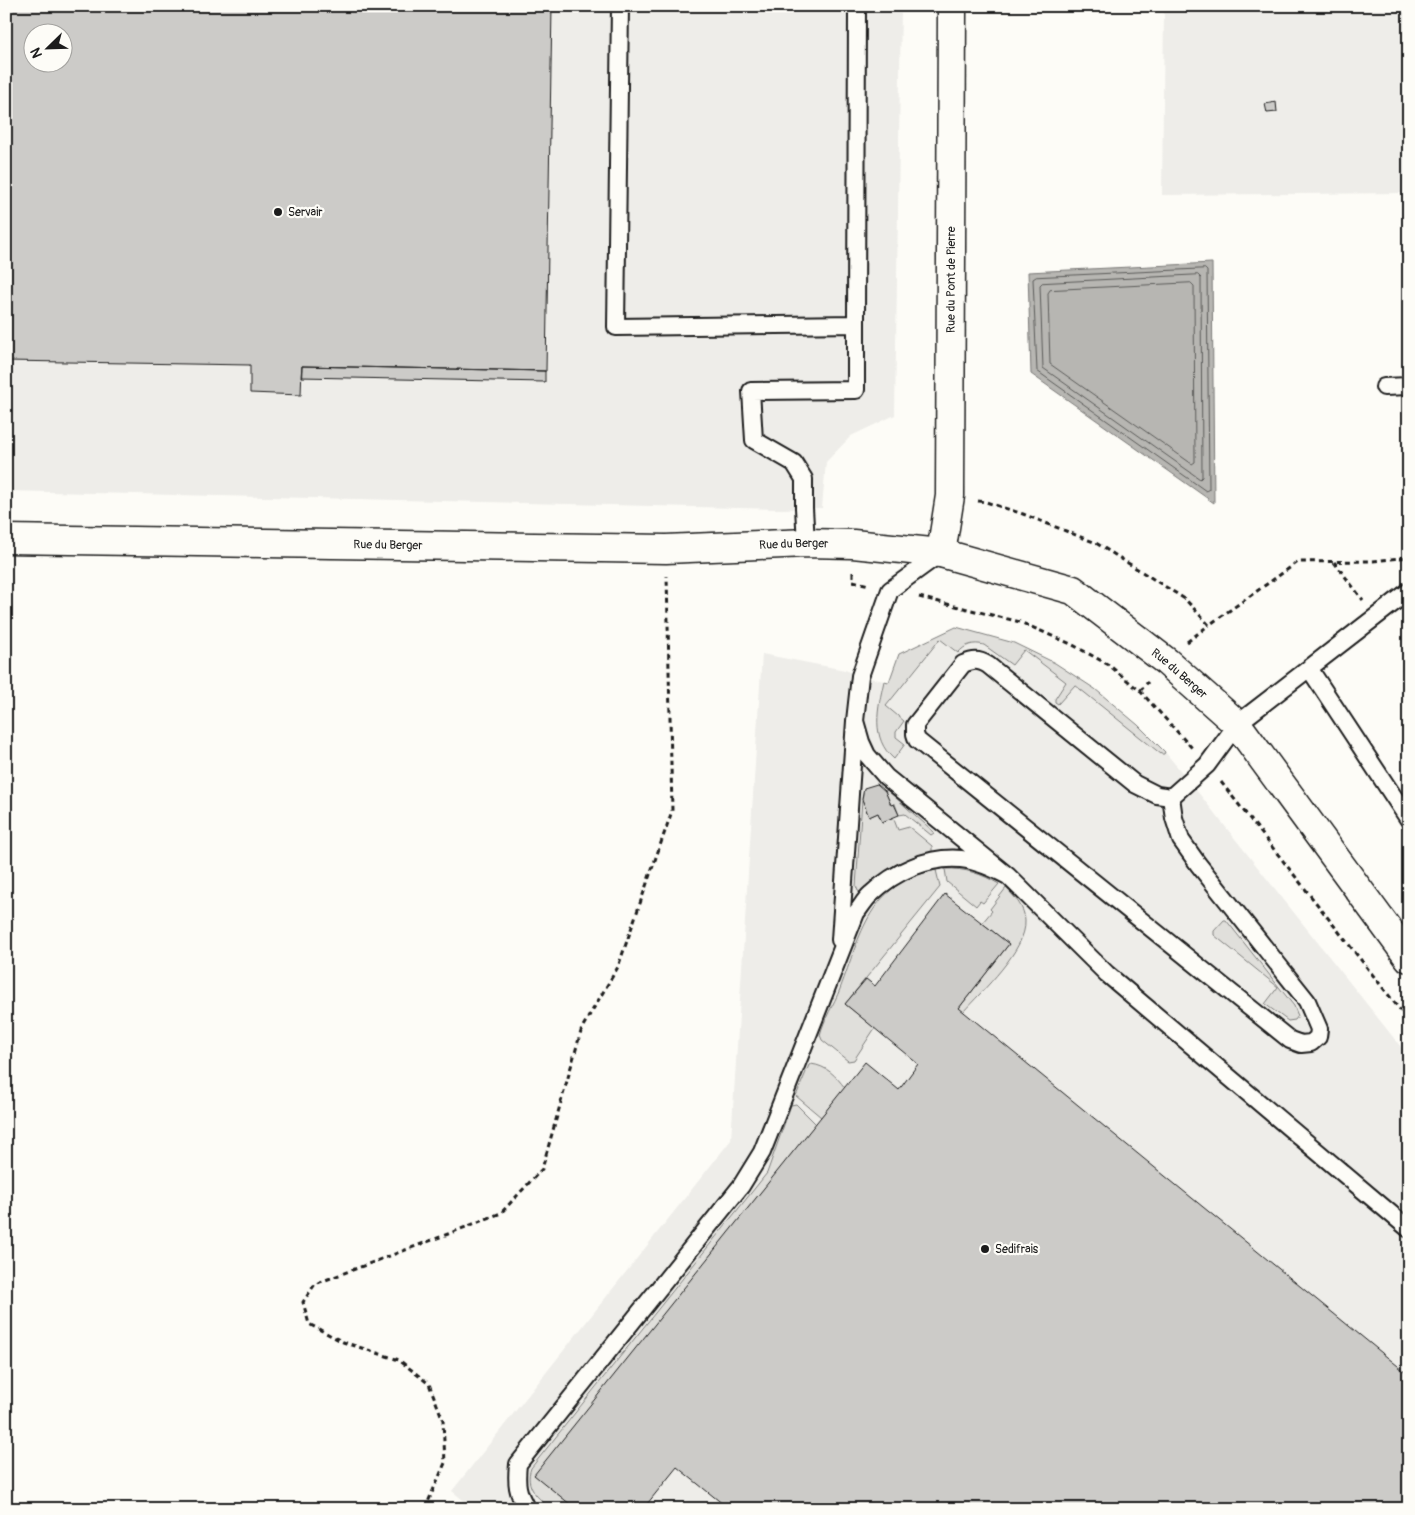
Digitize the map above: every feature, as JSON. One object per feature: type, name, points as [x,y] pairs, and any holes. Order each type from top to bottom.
[{"type":"street","name":"Rue du Pont de Pierre","points":[[942,553],[950,496],[952,6]]},
{"type":"street","name":"Rue du Berger","points":[[6,539],[666,550],[806,543],[853,544],[942,553],[1072,590],[1166,662],[1237,724],[1409,958]]},
{"type":"lane","points":[[620,6],[616,327],[856,324]]},
{"type":"lane","points":[[806,543],[804,479],[794,463],[754,440],[751,391],[856,390],[857,6]]},
{"type":"lane","points":[[1384,387],[1409,386]]},
{"type":"lane","points":[[839,955],[855,721],[860,676],[890,590],[942,553]]},
{"type":"lane","points":[[1171,797],[1174,818],[1182,840],[1198,864],[1307,1001],[1318,1029],[1318,1037],[1311,1043],[1301,1044],[1290,1040],[917,740],[915,725],[963,664],[980,660],[995,670],[1136,784],[1157,795],[1171,797],[1208,765],[1237,724],[1409,591]]},
{"type":"lane","points":[[1309,668],[1409,820]]},
{"type":"lane","points":[[855,721],[860,742],[867,755],[886,777],[1008,876],[1107,974],[1409,1229]]},
{"type":"lane","points":[[527,1509],[519,1496],[518,1464],[741,1186],[762,1152],[856,912],[869,895],[886,882],[912,867],[939,859],[962,859],[983,864],[1008,876]]},
{"type":"path","points":[[950,496],[986,502],[1023,514],[1096,543],[1185,599],[1209,625],[1298,562],[1373,561],[1409,557]]},
{"type":"path","points":[[853,544],[853,581],[1020,622],[1073,645],[1109,665],[1140,691],[1208,765],[1409,1021]]},
{"type":"path","points":[[425,1509],[445,1463],[443,1420],[429,1384],[399,1360],[343,1342],[309,1324],[303,1302],[315,1284],[500,1213],[542,1169],[582,1028],[618,967],[672,811],[666,550]]},
{"type":"path","points":[[1334,562],[1376,616]]},
{"type":"shaded area","points":[[6,6],[901,6],[895,415],[851,436],[826,462],[822,508],[781,509],[6,491]]},
{"type":"shaded area","points":[[1164,6],[1409,6],[1409,193],[1162,195]]},
{"type":"shaded area","points":[[956,627],[1014,643],[1055,663],[1095,689],[1138,725],[1165,752],[1189,781],[1409,1057],[1409,1509],[474,1509],[452,1491],[731,1140],[762,654],[845,670],[860,676],[889,682],[899,654]]},
{"type":"shaded area","points":[[956,627],[1014,643],[1055,663],[1095,689],[1138,725],[1165,752],[1164,754],[1161,754],[1075,685],[1058,704],[1055,702],[1066,682],[1024,650],[1012,665],[984,645],[969,645],[958,653],[940,639],[886,706],[904,721],[896,732],[896,737],[905,744],[894,759],[881,742],[879,732],[878,712],[884,681],[889,682],[899,654]]},
{"type":"shaded area","points":[[887,790],[934,833],[931,835],[905,814],[899,815],[895,804],[891,805],[885,791]]},
{"type":"shaded area","points":[[862,799],[869,817],[878,813],[882,822],[893,817],[898,830],[909,827],[932,846],[932,852],[912,857],[894,866],[861,892],[858,891],[856,886]]},
{"type":"shaded area","points":[[945,869],[973,872],[999,884],[983,903],[980,901],[976,906],[947,882]]},
{"type":"shaded area","points":[[936,870],[940,887],[845,1004],[875,1028],[854,1060],[848,1061],[822,1040],[820,1035],[862,931],[882,899],[896,886],[914,877]]},
{"type":"shaded area","points":[[1006,888],[1016,899],[1025,916],[1024,932],[1019,944],[1002,969],[963,1012],[959,1008],[1009,944],[982,923]]},
{"type":"shaded area","points":[[1226,920],[1294,1006],[1298,1016],[1295,1020],[1288,1021],[1265,1004],[1278,987],[1214,935],[1214,931]]},
{"type":"shaded area","points":[[811,1064],[831,1072],[845,1088],[821,1117],[796,1096]]},
{"type":"shaded area","points":[[796,1104],[816,1124],[535,1475],[574,1507],[572,1509],[551,1509],[537,1496],[531,1486],[529,1475],[531,1468],[767,1173],[791,1105]]},
{"type":"water","points":[[1212,263],[1214,503],[1031,374],[1028,272]]},
{"type":"building","name":"Servair","points":[[6,6],[552,6],[546,371],[302,366],[301,395],[250,393],[250,365],[6,361]]},
{"type":"building","points":[[1276,102],[1277,112],[1267,113],[1265,104]]},
{"type":"building","points":[[302,366],[545,371],[545,382],[301,377]]},
{"type":"building","points":[[877,784],[885,791],[891,805],[894,804],[899,815],[882,822],[878,813],[869,817],[862,799],[864,788]]},
{"type":"building","name":"Sedifrais","points":[[945,894],[1009,944],[959,1008],[1409,1375],[1409,1509],[729,1509],[677,1467],[643,1509],[576,1509],[534,1475],[865,1062],[899,1090],[918,1064],[845,1004],[866,979],[875,986]]},
{"type":"place","name":"Servair","points":[[278,212]]},
{"type":"place","name":"Sedifrais","points":[[985,1249]]}]
